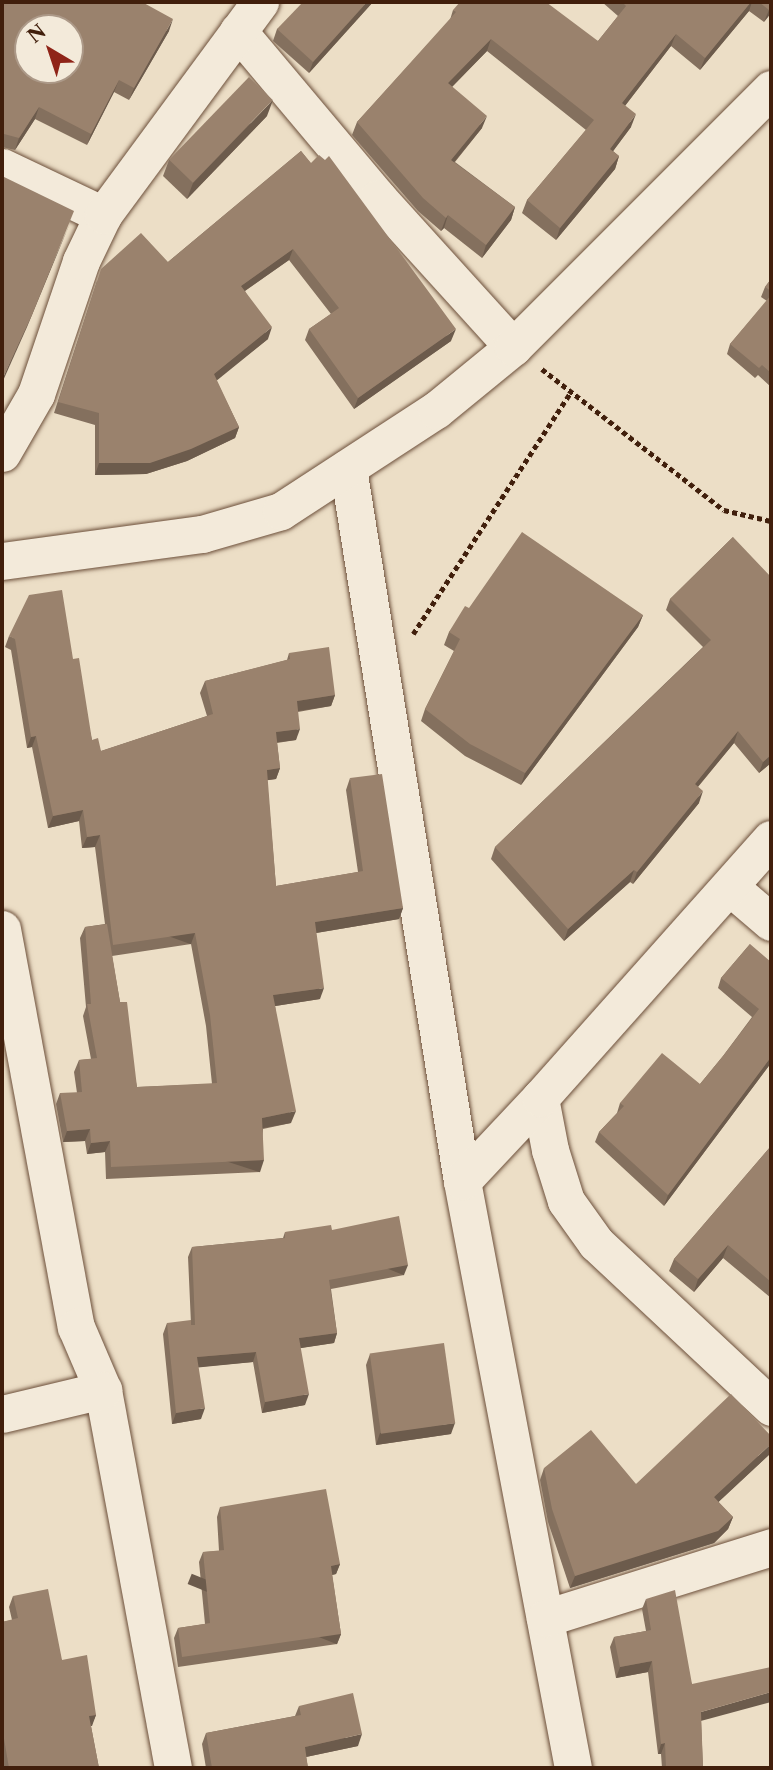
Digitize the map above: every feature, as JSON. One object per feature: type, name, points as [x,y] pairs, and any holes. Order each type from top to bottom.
[{"type":"street","points":[[2,453],[36,394],[81,261],[103,215],[260,2]]},
{"type":"street","points":[[238,31],[378,198],[513,347]]},
{"type":"street","points":[[2,561],[202,534],[281,510],[436,410],[513,347],[771,89]]},
{"type":"street","points":[[2,167],[103,215]]},
{"type":"street","points":[[348,468],[462,1181],[573,1768]]},
{"type":"street","points":[[462,1181],[540,1098],[771,839]]},
{"type":"street","points":[[730,887],[771,922]]},
{"type":"street","points":[[2,929],[76,1327],[103,1390],[173,1768]]},
{"type":"street","points":[[540,1098],[550,1150],[566,1201],[596,1243],[771,1408]]},
{"type":"street","points":[[2,1414],[103,1390]]},
{"type":"street","points":[[545,1618],[771,1547]]},
{"type":"path","points":[[513,347],[724,510],[771,521]]},
{"type":"path","points":[[382,681],[572,392]]},
{"type":"building","points":[[2,2],[142,2],[173,19],[134,88],[119,80],[91,134],[39,107],[19,138],[2,135]]},
{"type":"building","points":[[303,2],[367,2],[313,62],[277,29]]},
{"type":"building","points":[[460,2],[546,2],[598,41],[626,6],[622,2],[751,2],[705,58],[676,34],[622,103],[636,114],[610,149],[619,156],[560,228],[527,200],[594,120],[491,39],[448,83],[487,116],[451,160],[515,207],[486,245],[448,215],[446,218],[423,198],[357,122],[456,12],[453,10]]},
{"type":"building","points":[[759,2],[771,2],[771,7],[769,10]]},
{"type":"building","points":[[249,77],[273,100],[193,183],[169,160]]},
{"type":"building","points":[[301,151],[311,163],[319,155],[325,160],[329,156],[456,329],[358,398],[309,329],[339,308],[293,249],[241,286],[272,327],[214,374],[239,427],[191,449],[150,463],[99,463],[99,413],[58,402],[101,269],[141,233],[168,262]]},
{"type":"building","points":[[2,176],[74,211],[32,315],[2,380]]},
{"type":"building","points":[[771,279],[771,291],[765,287]]},
{"type":"building","points":[[771,295],[771,373],[762,365],[759,368],[730,344]]},
{"type":"building","points":[[522,532],[643,615],[525,773],[470,744],[425,709],[460,639],[449,632],[465,606],[469,608]]},
{"type":"building","points":[[733,537],[771,577],[771,755],[763,762],[738,731],[695,784],[703,791],[637,872],[634,870],[568,929],[495,847],[711,640],[670,599]]},
{"type":"building","points":[[62,590],[73,659],[79,658],[92,740],[98,738],[101,751],[213,714],[205,681],[290,659],[289,653],[329,647],[335,695],[297,701],[300,729],[276,732],[280,768],[267,770],[276,886],[363,871],[350,778],[382,774],[403,908],[315,922],[324,988],[273,995],[296,1111],[262,1118],[264,1160],[111,1167],[110,1141],[91,1143],[90,1129],[67,1131],[60,1093],[82,1092],[79,1060],[97,1058],[87,1004],[91,1004],[85,927],[107,924],[120,1002],[127,1002],[137,1087],[217,1083],[210,1015],[195,933],[113,945],[100,835],[87,837],[83,810],[53,816],[36,736],[31,737],[15,639],[9,636],[29,595]]},
{"type":"building","points":[[750,944],[771,962],[771,1057],[668,1195],[599,1132],[624,1106],[620,1103],[662,1053],[700,1084],[723,1056],[759,1009],[721,978]]},
{"type":"building","points":[[771,1146],[771,1282],[728,1245],[698,1279],[674,1259]]},
{"type":"building","points":[[399,1216],[408,1265],[329,1280],[337,1333],[299,1338],[309,1394],[265,1402],[256,1352],[197,1357],[205,1408],[176,1413],[167,1323],[191,1320],[191,1325],[195,1325],[192,1247],[285,1238],[285,1232],[331,1225],[332,1230]]},
{"type":"building","points":[[444,1343],[455,1423],[381,1434],[370,1353]]},
{"type":"building","points":[[731,1394],[771,1436],[771,1444],[714,1497],[733,1517],[718,1531],[575,1576],[552,1509],[544,1468],[591,1430],[636,1484]]},
{"type":"building","points":[[326,1489],[340,1564],[331,1566],[341,1634],[182,1657],[178,1628],[210,1623],[203,1552],[224,1550],[220,1507]]},
{"type":"building","points":[[48,1589],[62,1660],[87,1655],[96,1715],[89,1716],[99,1768],[9,1768],[2,1727],[2,1622],[18,1618],[13,1596]]},
{"type":"building","points":[[675,1590],[692,1684],[771,1667],[771,1692],[701,1712],[703,1768],[666,1768],[665,1743],[661,1744],[652,1661],[620,1667],[614,1637],[651,1630],[646,1599]]},
{"type":"building","points":[[353,1693],[362,1734],[305,1747],[308,1768],[212,1768],[206,1733],[301,1715],[299,1706]]}]
